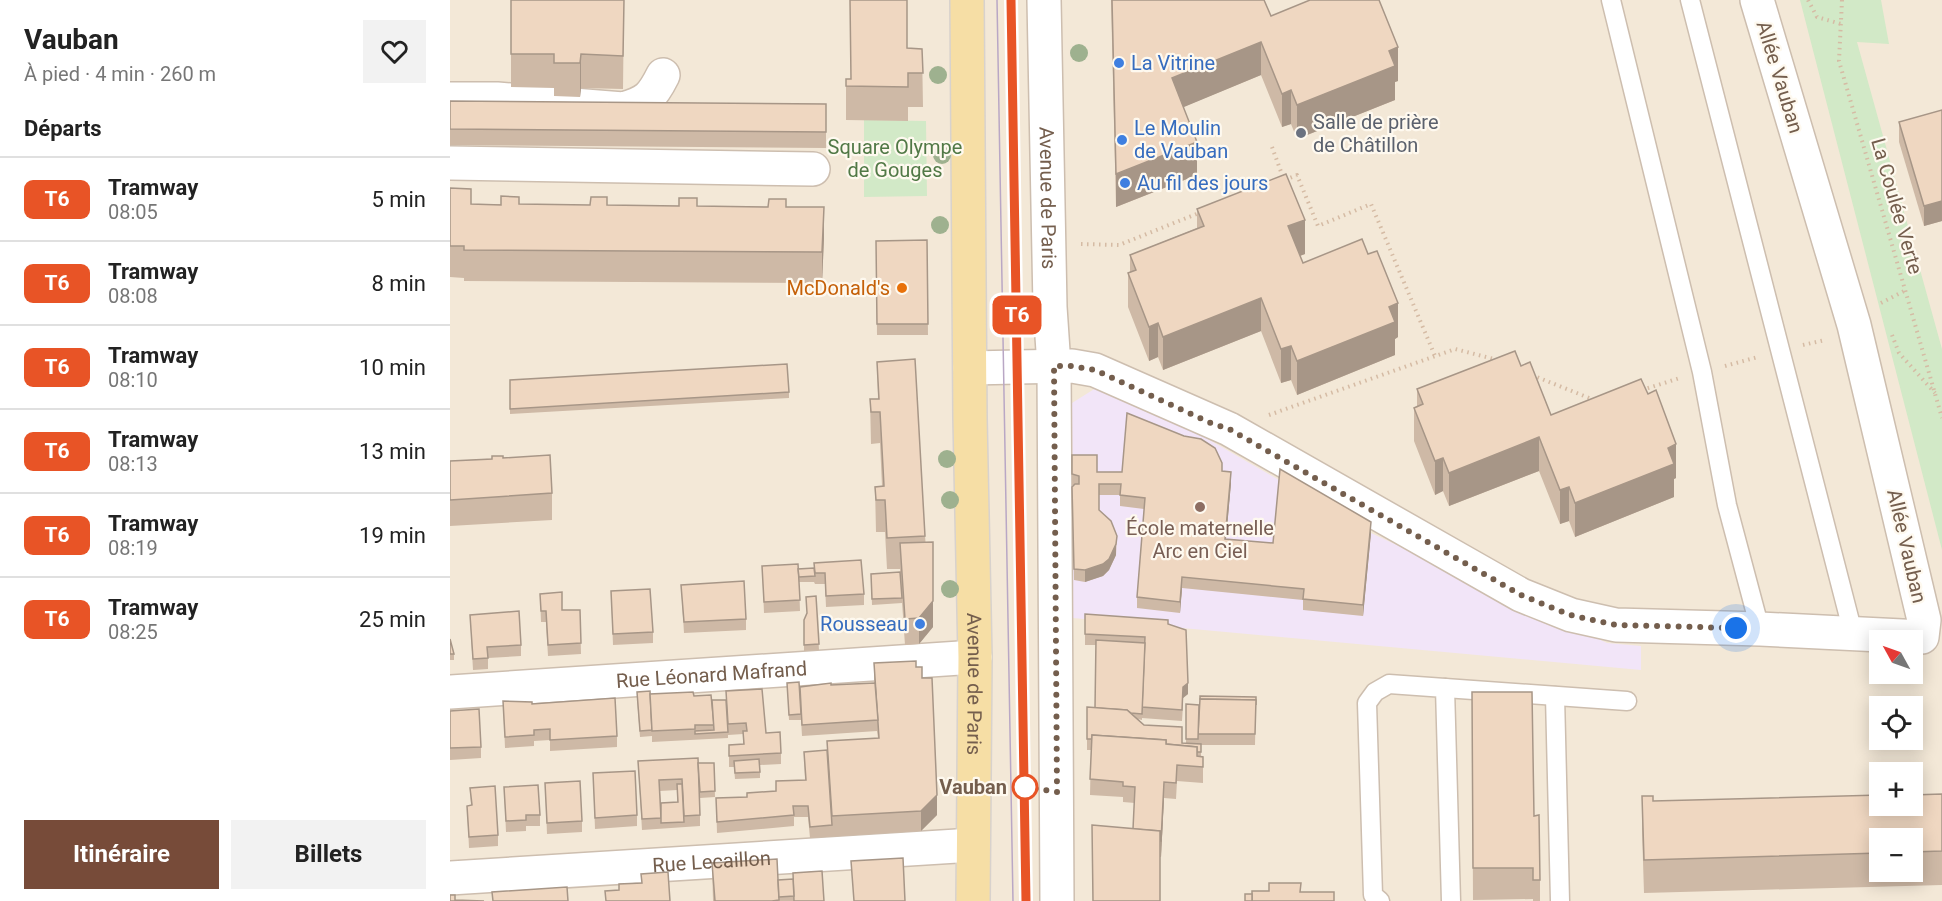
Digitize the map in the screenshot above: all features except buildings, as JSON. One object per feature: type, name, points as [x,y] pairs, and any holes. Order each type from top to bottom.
[{"type":"main road","name":"Avenue de Paris","points":[[967,0],[975,657],[973,901]]},
{"type":"street","name":"Avenue de Paris","points":[[1044,0],[1048,244],[1054,366],[1057,901]]},
{"type":"street","name":"Allée Vauban","points":[[970,368],[1072,366],[1095,370],[1229,429],[1521,595],[1570,615],[1616,625],[1760,628],[1922,637],[1924,620],[1869,319],[1757,0]]},
{"type":"street","points":[[450,99],[497,99],[623,109],[641,104],[654,94],[663,75]]},
{"type":"street","points":[[450,162],[813,169]]},
{"type":"street","name":"Rue Léonard Mafrand","points":[[450,692],[975,657]]},
{"type":"street","name":"Rue Lecaillon","points":[[450,878],[973,845]]},
{"type":"lane","points":[[1611,0],[1702,372],[1727,505],[1760,628]]},
{"type":"lane","points":[[1690,0],[1853,633]]},
{"type":"lane","points":[[1380,901],[1373,895],[1367,703],[1375,692],[1389,684],[1628,701]]},
{"type":"lane","points":[[1445,688],[1451,901]]},
{"type":"lane","points":[[1555,696],[1560,901]]},
{"type":"path","points":[[1808,0],[1817,17],[1841,24]]},
{"type":"path","name":"La Coulée Verte","points":[[1842,0],[1839,62],[1942,417]]},
{"type":"path","points":[[1272,147],[1284,180]]},
{"type":"path","points":[[1273,184],[1297,175],[1318,226],[1371,204],[1435,356]]},
{"type":"path","points":[[1048,244],[1119,245],[1207,210]]},
{"type":"path","points":[[1639,391],[1654,385],[1839,336],[1869,319],[1880,303],[1906,290]]},
{"type":"path","points":[[1891,333],[1899,352],[1935,394]]},
{"type":"path","points":[[1229,429],[1455,349],[1490,356],[1501,361]]},
{"type":"path","points":[[1522,370],[1598,401]]},
{"type":"shaded area","points":[[450,0],[1942,0],[1942,901],[450,901]]},
{"type":"shaded area","name":"École maternelle Arc en Ciel","points":[[1107,381],[1371,533],[1607,643],[1641,646],[1641,670],[1073,618],[1072,403]]},
{"type":"green space","points":[[1800,0],[1881,0],[1889,44],[1857,42],[1942,349],[1942,550]]},
{"type":"green space","name":"Square Olympe de Gouges","points":[[864,120],[926,121],[927,196],[864,197]]},
{"type":"tram line","points":[[997,0],[1013,901]]},
{"type":"tram line","points":[[1011,0],[1026,901]]},
{"type":"tram line","name":"T6","points":[[1011,0],[1026,901]]},
{"type":"place","name":"La Vitrine","points":[[1119,63]]},
{"type":"place","name":"Salle de prière de Châtillon","points":[[1301,133]]},
{"type":"place","name":"Le Moulin de Vauban","points":[[1122,140]]},
{"type":"place","name":"Au fil des jours","points":[[1125,183]]},
{"type":"place","name":"McDonald's","points":[[902,288]]},
{"type":"place","name":"École maternelle Arc en Ciel","points":[[1200,507]]},
{"type":"place","name":"Rousseau","points":[[920,624]]},
{"type":"place","name":"Vauban","points":[[1025,787]]},
{"type":"route","points":[[1025,787],[1057,792],[1054,366],[1095,370],[1229,429],[1521,595],[1570,615],[1616,625],[1736,628]]}]
